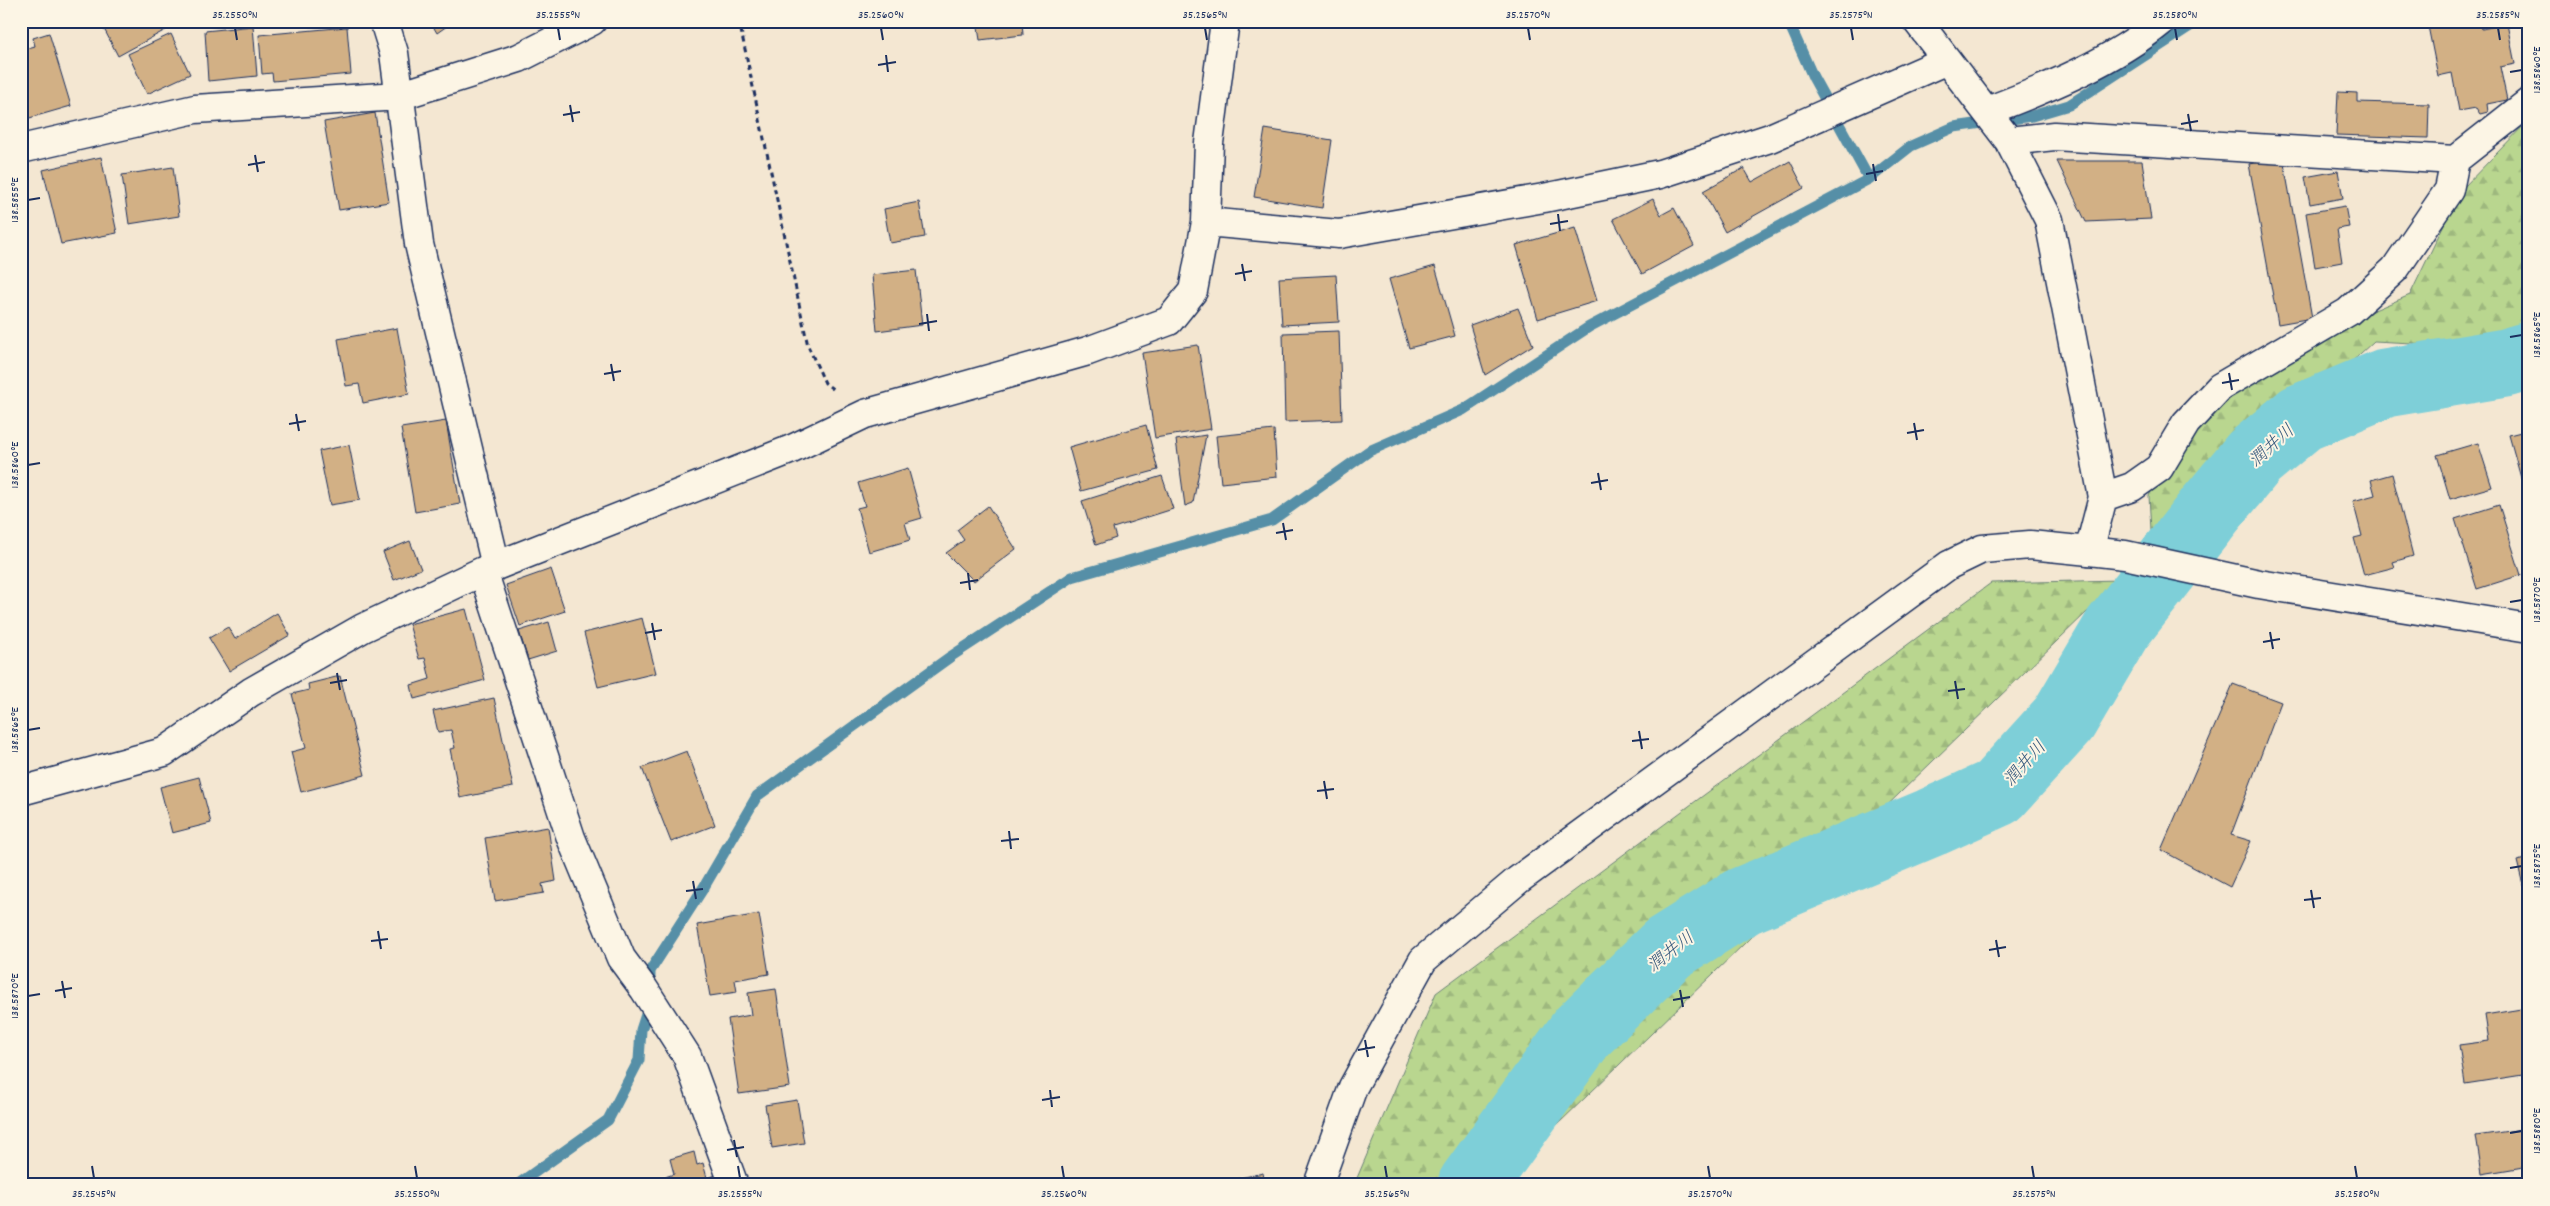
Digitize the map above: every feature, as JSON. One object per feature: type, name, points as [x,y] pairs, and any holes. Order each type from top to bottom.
[{"type":"street","points":[[384,21],[394,53],[419,244],[489,568],[579,857],[621,958],[644,989],[687,1056],[734,1185]]},
{"type":"street","points":[[21,149],[195,109],[399,96],[519,58],[592,21]]},
{"type":"street","points":[[21,791],[164,752],[251,692],[363,628],[489,568],[792,449],[865,414],[1088,351],[1169,321],[1193,291],[1206,222],[1209,143],[1225,21]]},
{"type":"street","points":[[1917,21],[2009,141],[2049,220],[2103,497],[2089,551]]},
{"type":"street","points":[[1987,111],[2032,94],[2085,69],[2142,38],[2162,21]]},
{"type":"street","points":[[1206,222],[1340,234],[1544,198],[1660,174],[1770,138],[1947,60]]},
{"type":"street","points":[[2103,497],[2132,487],[2159,468],[2186,423],[2220,387],[2348,312],[2395,270],[2449,190],[2455,160],[2529,102]]},
{"type":"street","points":[[2009,141],[2054,136],[2455,160]]},
{"type":"street","points":[[1318,1185],[1353,1087],[1423,960],[1518,880],[1949,566],[1982,549],[2030,545],[2125,555],[2259,584],[2529,628]]},
{"type":"path","points":[[739,21],[808,346],[825,383],[865,414]]},
{"type":"green space","points":[[2529,120],[2529,333],[2468,346],[2374,341],[2152,547],[2149,496],[2177,437],[2280,350],[2410,295],[2460,191]]},
{"type":"green space","points":[[2120,580],[1495,1185],[1354,1185],[1436,993],[1991,583]]},
{"type":"building","points":[[100,21],[168,21],[171,27],[118,56]]},
{"type":"building","points":[[430,21],[454,21],[437,33]]},
{"type":"building","points":[[977,21],[1022,21],[1023,35],[980,40]]},
{"type":"building","points":[[2427,21],[2480,21],[2482,29],[2507,24],[2515,64],[2500,67],[2507,100],[2487,104],[2488,112],[2480,114],[2476,108],[2459,111],[2452,73],[2438,76]]},
{"type":"building","points":[[253,26],[257,76],[208,81],[205,31]]},
{"type":"building","points":[[347,27],[351,74],[273,81],[272,73],[262,74],[259,35]]},
{"type":"building","points":[[49,33],[71,106],[26,119],[21,102],[21,50],[35,46],[33,38]]},
{"type":"building","points":[[171,34],[190,74],[147,94],[128,54]]},
{"type":"building","points":[[2338,92],[2357,93],[2357,102],[2429,104],[2428,138],[2336,135]]},
{"type":"building","points":[[375,113],[389,202],[339,210],[324,122]]},
{"type":"building","points":[[1265,129],[1332,140],[1322,208],[1254,197]]},
{"type":"building","points":[[101,157],[117,233],[61,244],[43,170]]},
{"type":"building","points":[[2283,158],[2312,318],[2278,324],[2249,164]]},
{"type":"building","points":[[1790,161],[1804,188],[1725,232],[1703,191],[1744,168],[1752,182]]},
{"type":"building","points":[[2057,161],[2142,161],[2151,219],[2086,222]]},
{"type":"building","points":[[173,167],[179,216],[129,224],[122,175]]},
{"type":"building","points":[[2338,171],[2343,198],[2310,204],[2305,177]]},
{"type":"building","points":[[1653,199],[1661,215],[1674,208],[1694,246],[1642,274],[1613,219]]},
{"type":"building","points":[[919,202],[925,237],[890,243],[884,209]]},
{"type":"building","points":[[2345,206],[2349,227],[2337,229],[2342,262],[2315,267],[2306,213]]},
{"type":"building","points":[[1575,228],[1597,301],[1538,319],[1516,245]]},
{"type":"building","points":[[1435,266],[1455,336],[1409,348],[1389,279]]},
{"type":"building","points":[[916,270],[922,325],[877,331],[872,275]]},
{"type":"building","points":[[1336,275],[1339,322],[1282,325],[1279,278]]},
{"type":"building","points":[[1518,308],[1533,345],[1485,375],[1470,325]]},
{"type":"building","points":[[397,328],[409,394],[363,403],[359,384],[346,386],[338,339]]},
{"type":"building","points":[[1339,331],[1342,420],[1285,422],[1283,333]]},
{"type":"building","points":[[1198,345],[1211,429],[1155,438],[1142,353]]},
{"type":"building","points":[[446,421],[460,504],[415,512],[401,428]]},
{"type":"building","points":[[1146,425],[1158,470],[1081,491],[1069,447]]},
{"type":"building","points":[[1274,430],[1277,477],[1221,483],[1216,436]]},
{"type":"building","points":[[2529,430],[2529,495],[2526,496],[2509,435]]},
{"type":"building","points":[[1206,435],[1193,503],[1185,506],[1176,440]]},
{"type":"building","points":[[2478,443],[2492,487],[2450,499],[2437,455]]},
{"type":"building","points":[[349,445],[360,500],[330,505],[319,451]]},
{"type":"building","points":[[908,468],[922,518],[905,523],[910,540],[869,552],[857,508],[865,506],[858,483]]},
{"type":"building","points":[[2392,474],[2413,556],[2393,562],[2395,567],[2364,575],[2354,538],[2362,536],[2353,501],[2375,495],[2371,480]]},
{"type":"building","points":[[1162,476],[1173,509],[1113,528],[1116,538],[1096,545],[1082,501]]},
{"type":"building","points":[[2499,505],[2521,575],[2477,589],[2455,519]]},
{"type":"building","points":[[988,506],[1016,549],[974,581],[946,553],[964,540],[957,530]]},
{"type":"building","points":[[410,541],[421,569],[394,580],[383,552]]},
{"type":"building","points":[[551,569],[565,611],[520,626],[506,585]]},
{"type":"building","points":[[466,609],[485,680],[414,699],[411,685],[430,679],[425,658],[419,659],[409,624]]},
{"type":"building","points":[[277,613],[290,635],[229,671],[209,638],[228,627],[235,639]]},
{"type":"building","points":[[642,618],[656,673],[598,687],[584,633]]},
{"type":"building","points":[[549,622],[557,651],[528,660],[519,631]]},
{"type":"building","points":[[340,676],[365,775],[301,792],[291,752],[306,748],[292,694],[309,690],[308,684]]},
{"type":"building","points":[[2233,684],[2281,702],[2231,835],[2251,841],[2230,887],[2161,850]]},
{"type":"building","points":[[494,698],[513,787],[460,798],[450,749],[455,748],[451,730],[438,732],[433,711]]},
{"type":"building","points":[[687,751],[715,825],[671,842],[642,768]]},
{"type":"building","points":[[199,777],[211,823],[172,833],[160,787]]},
{"type":"building","points":[[548,827],[556,881],[542,884],[544,893],[495,901],[485,838]]},
{"type":"building","points":[[2529,858],[2529,884],[2523,885],[2517,861]]},
{"type":"building","points":[[759,914],[769,974],[735,980],[737,992],[710,996],[697,925]]},
{"type":"building","points":[[776,989],[790,1087],[739,1094],[728,1019],[751,1015],[748,993]]},
{"type":"building","points":[[2527,1008],[2529,1074],[2465,1084],[2459,1045],[2489,1041],[2485,1015]]},
{"type":"building","points":[[797,1100],[804,1143],[772,1148],[765,1105]]},
{"type":"building","points":[[2529,1128],[2529,1166],[2482,1174],[2476,1136]]},
{"type":"building","points":[[694,1152],[697,1165],[703,1163],[707,1178],[716,1175],[719,1185],[667,1185],[665,1177],[674,1174],[670,1159]]},
{"type":"building","points":[[1263,1173],[1265,1185],[1217,1185],[1217,1183]]},
{"type":"waterway","points":[[1788,21],[1813,77],[1869,179]]},
{"type":"waterway","points":[[650,989],[650,971],[704,887],[757,796],[950,657],[1072,577],[1272,520],[1369,451],[1463,410],[1589,327],[1869,179],[1911,146],[1954,127],[2032,116],[2069,105],[2198,21]]},
{"type":"waterway","name":"潤井川","points":[[1472,1185],[1582,1032],[1668,948],[1743,901],[1932,822],[1998,792],[2064,719],[2117,629],[2211,509],[2254,457],[2301,418],[2385,383],[2505,363],[2529,356]]},
{"type":"waterway","points":[[517,1185],[608,1120],[639,1060],[641,1030],[649,1005]]}]
